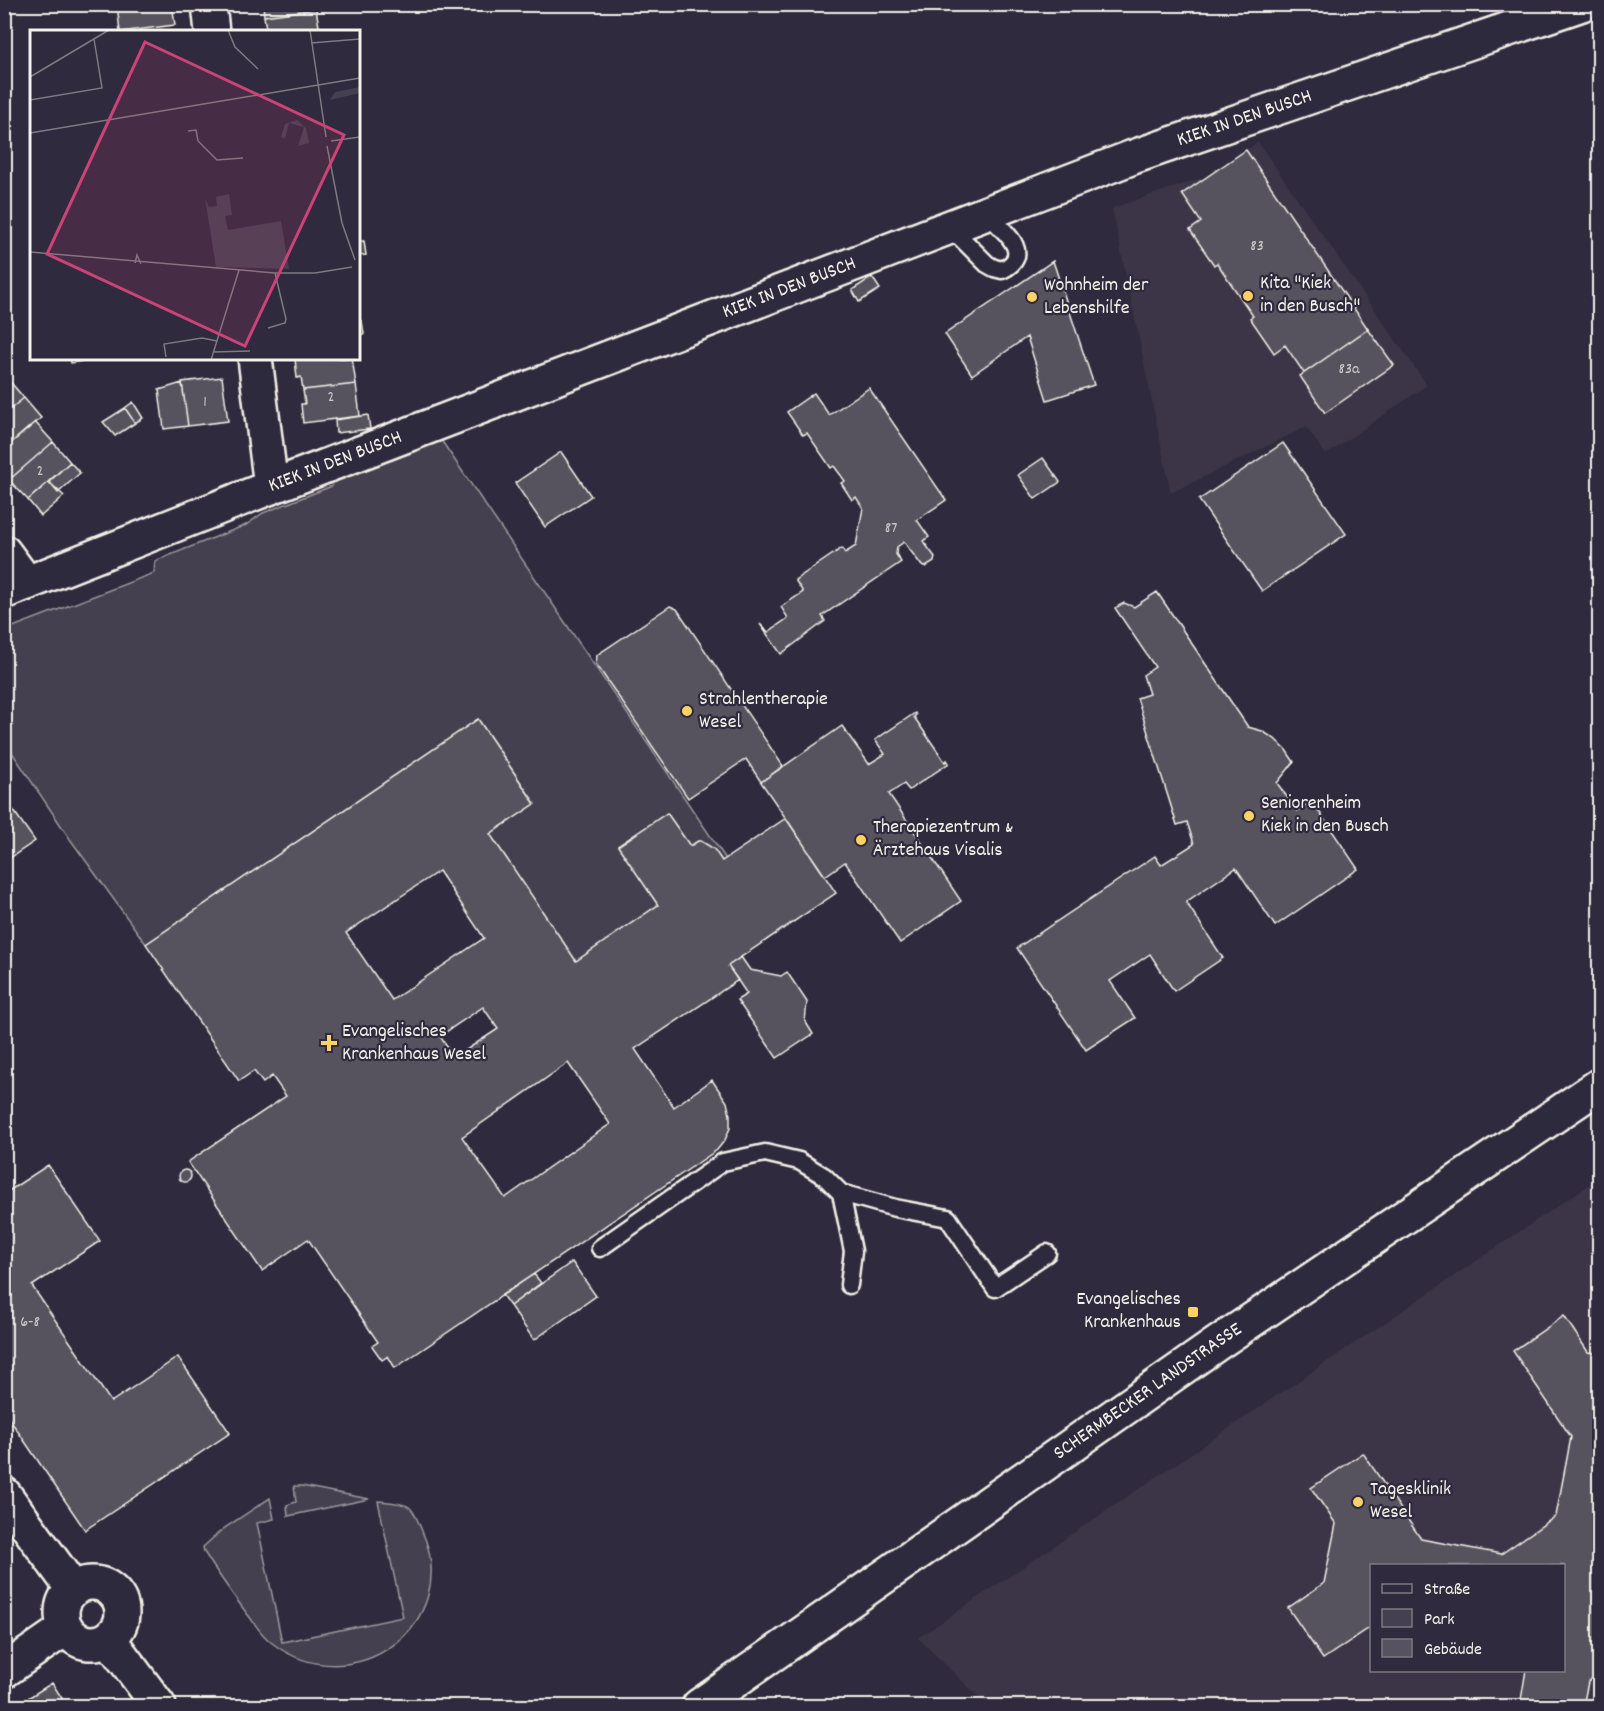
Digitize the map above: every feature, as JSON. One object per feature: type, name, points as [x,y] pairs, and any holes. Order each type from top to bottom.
[{"type":"street","points":[[209,4],[212,30]]},
{"type":"street","name":"KIEK IN DEN BUSCH","points":[[16,587],[1133,157],[1582,4]]},
{"type":"street","points":[[255,360],[271,487]]},
{"type":"street","points":[[4,552],[16,587]]},
{"type":"street","name":"SCHERMBECKER LANDSTRASSE","points":[[699,1707],[1218,1343],[1599,1086]]},
{"type":"street","points":[[4,1494],[73,1589]]},
{"type":"street","points":[[82,1584],[101,1584],[110,1588],[117,1595],[122,1604],[123,1614],[116,1632],[109,1639],[100,1642],[81,1641],[66,1628],[62,1612],[67,1596],[73,1589],[82,1584]]},
{"type":"street","points":[[4,1671],[66,1628]]},
{"type":"street","points":[[109,1639],[159,1707]]},
{"type":"lane","points":[[950,227],[987,264],[1002,270],[1014,262],[1017,248],[986,213]]},
{"type":"lane","points":[[600,1248],[723,1162],[765,1153],[799,1161],[824,1176],[841,1193],[895,1208],[948,1218],[995,1288],[1047,1253]]},
{"type":"lane","points":[[841,1193],[853,1251],[849,1285]]},
{"type":"shaded area","name":"Kita \"Kiek in den Busch\"","points":[[1258,142],[1427,385],[1326,455],[1306,427],[1171,493],[1112,208],[1211,175]]},
{"type":"shaded area","points":[[1599,1178],[1599,1706],[988,1706],[918,1638]]},
{"type":"green space","points":[[439,437],[726,859],[722,861],[712,849],[702,842],[698,841],[690,846],[667,813],[618,846],[658,905],[576,961],[490,834],[535,803],[478,719],[146,944],[70,839],[5,742],[5,630],[154,573],[155,561],[246,525],[263,513],[332,486],[329,479]]},
{"type":"green space","points":[[294,1486],[369,1499],[288,1516],[287,1505],[296,1502]]},
{"type":"green space","points":[[270,1498],[274,1519],[257,1523],[282,1642],[403,1617],[378,1501],[394,1502],[411,1509],[422,1531],[431,1565],[428,1596],[414,1624],[393,1645],[366,1659],[336,1665],[303,1660],[272,1643],[262,1634],[220,1576],[203,1547],[223,1529]]},
{"type":"building","points":[[117,4],[172,4],[175,25],[120,30]]},
{"type":"building","points":[[263,4],[316,4],[316,9],[264,16]]},
{"type":"building","points":[[316,9],[320,30],[265,30],[264,16]]},
{"type":"building","points":[[1246,150],[1368,329],[1304,373],[1285,345],[1274,353],[1250,318],[1253,316],[1217,263],[1214,265],[1190,230],[1201,222],[1182,194]]},
{"type":"building","points":[[360,241],[364,241],[366,255],[360,256]]},
{"type":"building","name":"Wohnheim der Lebenshilfe","points":[[1053,261],[1094,385],[1047,400],[1027,337],[972,375],[945,334]]},
{"type":"building","points":[[872,277],[880,289],[859,302],[852,290]]},
{"type":"building","points":[[360,321],[362,321],[364,334],[360,335]]},
{"type":"building","points":[[1368,329],[1394,365],[1325,413],[1300,376]]},
{"type":"building","points":[[70,360],[89,360],[71,363]]},
{"type":"building","points":[[295,360],[352,360],[356,384],[303,390],[301,377],[297,378]]},
{"type":"building","points":[[6,377],[24,398],[4,414],[4,378]]},
{"type":"building","points":[[222,377],[228,421],[188,426],[182,382]]},
{"type":"building","points":[[182,383],[188,426],[164,429],[159,390]]},
{"type":"building","points":[[356,384],[360,416],[303,423],[301,404],[305,404],[303,390]]},
{"type":"building","points":[[869,388],[946,500],[917,520],[929,537],[923,541],[935,557],[934,562],[926,567],[922,566],[904,542],[897,547],[896,554],[901,562],[822,616],[825,621],[781,654],[760,624],[768,632],[788,618],[781,607],[803,592],[795,580],[842,548],[845,553],[856,546],[863,508],[856,497],[852,500],[841,483],[845,481],[834,466],[831,468],[807,433],[803,435],[787,412],[814,393],[829,415]]},
{"type":"building","points":[[24,398],[41,418],[4,449],[4,414]]},
{"type":"building","points":[[133,402],[143,418],[135,423],[125,408]]},
{"type":"building","points":[[125,408],[135,423],[115,436],[103,422]]},
{"type":"building","points":[[368,415],[370,429],[336,433],[335,420]]},
{"type":"building","points":[[35,422],[53,442],[9,480],[4,474],[4,449]]},
{"type":"building","points":[[53,442],[70,462],[28,500],[9,480]]},
{"type":"building","points":[[1283,443],[1346,534],[1262,591],[1199,500]]},
{"type":"building","points":[[561,452],[591,496],[545,527],[515,483]]},
{"type":"building","points":[[1043,458],[1060,482],[1035,499],[1018,475]]},
{"type":"building","points":[[70,462],[80,473],[58,493],[49,482]]},
{"type":"building","points":[[49,482],[64,496],[41,516],[28,500]]},
{"type":"building","name":"Seniorenheim Kiek in den Busch","points":[[1157,592],[1248,727],[1262,731],[1275,739],[1294,762],[1277,783],[1297,811],[1312,801],[1358,869],[1275,926],[1236,868],[1186,902],[1223,958],[1174,991],[1150,954],[1110,981],[1135,1018],[1086,1050],[1017,948],[1155,856],[1161,865],[1194,844],[1187,822],[1177,825],[1137,698],[1149,694],[1143,675],[1155,667],[1115,608],[1124,603],[1134,607]]},
{"type":"building","name":"Strahlentherapie Wesel","points":[[670,606],[677,609],[783,766],[761,782],[746,759],[688,798],[596,664],[597,655]]},
{"type":"building","name":"Therapiezentrum & Ärztehaus Visalis","points":[[915,713],[914,717],[945,762],[947,760],[949,763],[909,790],[904,784],[889,794],[961,901],[900,943],[845,862],[825,876],[761,782],[842,726],[869,764],[885,754],[875,740]]},
{"type":"building","name":"Evangelisches Krankenhaus Wesel","points":[[478,719],[535,804],[490,834],[576,961],[658,905],[618,846],[667,813],[690,846],[701,841],[714,849],[722,861],[786,818],[836,893],[728,966],[738,980],[635,1049],[674,1107],[712,1080],[727,1102],[730,1115],[730,1128],[725,1140],[717,1150],[395,1368],[388,1356],[382,1360],[372,1346],[378,1342],[308,1239],[262,1271],[188,1162],[286,1096],[272,1076],[263,1083],[254,1071],[239,1081],[146,944]],"holes":[[[439,871],[484,938],[392,1000],[346,933]],[[483,1007],[498,1029],[454,1058],[440,1036]],[[568,1063],[610,1124],[505,1198],[462,1137]]]},
{"type":"building","points":[[4,797],[35,841],[4,862]]},
{"type":"building","points":[[741,957],[750,970],[781,976],[787,972],[807,1002],[805,1021],[813,1034],[777,1058],[737,1000],[747,994],[728,966]]},
{"type":"building","points":[[48,1165],[100,1241],[32,1286],[111,1402],[178,1357],[230,1433],[85,1530],[4,1411],[4,1194]]},
{"type":"building","points":[[185,1170],[191,1176],[185,1182],[179,1176]]},
{"type":"building","points":[[572,1262],[596,1296],[534,1340],[510,1306]]},
{"type":"building","points":[[534,1274],[541,1283],[510,1306],[502,1295]]},
{"type":"building","name":"Tagesklinik Wesel","points":[[1564,1316],[1588,1352],[1600,1354],[1600,1674],[1588,1682],[1583,1706],[1520,1706],[1526,1672],[1565,1672],[1565,1564],[1370,1564],[1370,1627],[1323,1659],[1288,1608],[1324,1583],[1336,1524],[1311,1488],[1363,1453],[1421,1539],[1501,1554],[1556,1516],[1571,1437],[1513,1351]]},
{"type":"building","points":[[52,1683],[67,1706],[15,1706]]},
{"type":"place","name":"Kita \"Kiek in den Busch\"","points":[[1248,296]]},
{"type":"place","name":"Wohnheim der Lebenshilfe","points":[[1032,297]]},
{"type":"place","name":"Strahlentherapie Wesel","points":[[687,711]]},
{"type":"place","name":"Seniorenheim Kiek in den Busch","points":[[1249,816]]},
{"type":"place","name":"Therapiezentrum & Ärztehaus Visalis","points":[[861,840]]},
{"type":"place","name":"Evangelisches Krankenhaus Wesel","points":[[329,1043]]},
{"type":"place","name":"Evangelisches Krankenhaus","points":[[1193,1312]]},
{"type":"place","name":"Tagesklinik Wesel","points":[[1358,1502]]}]
